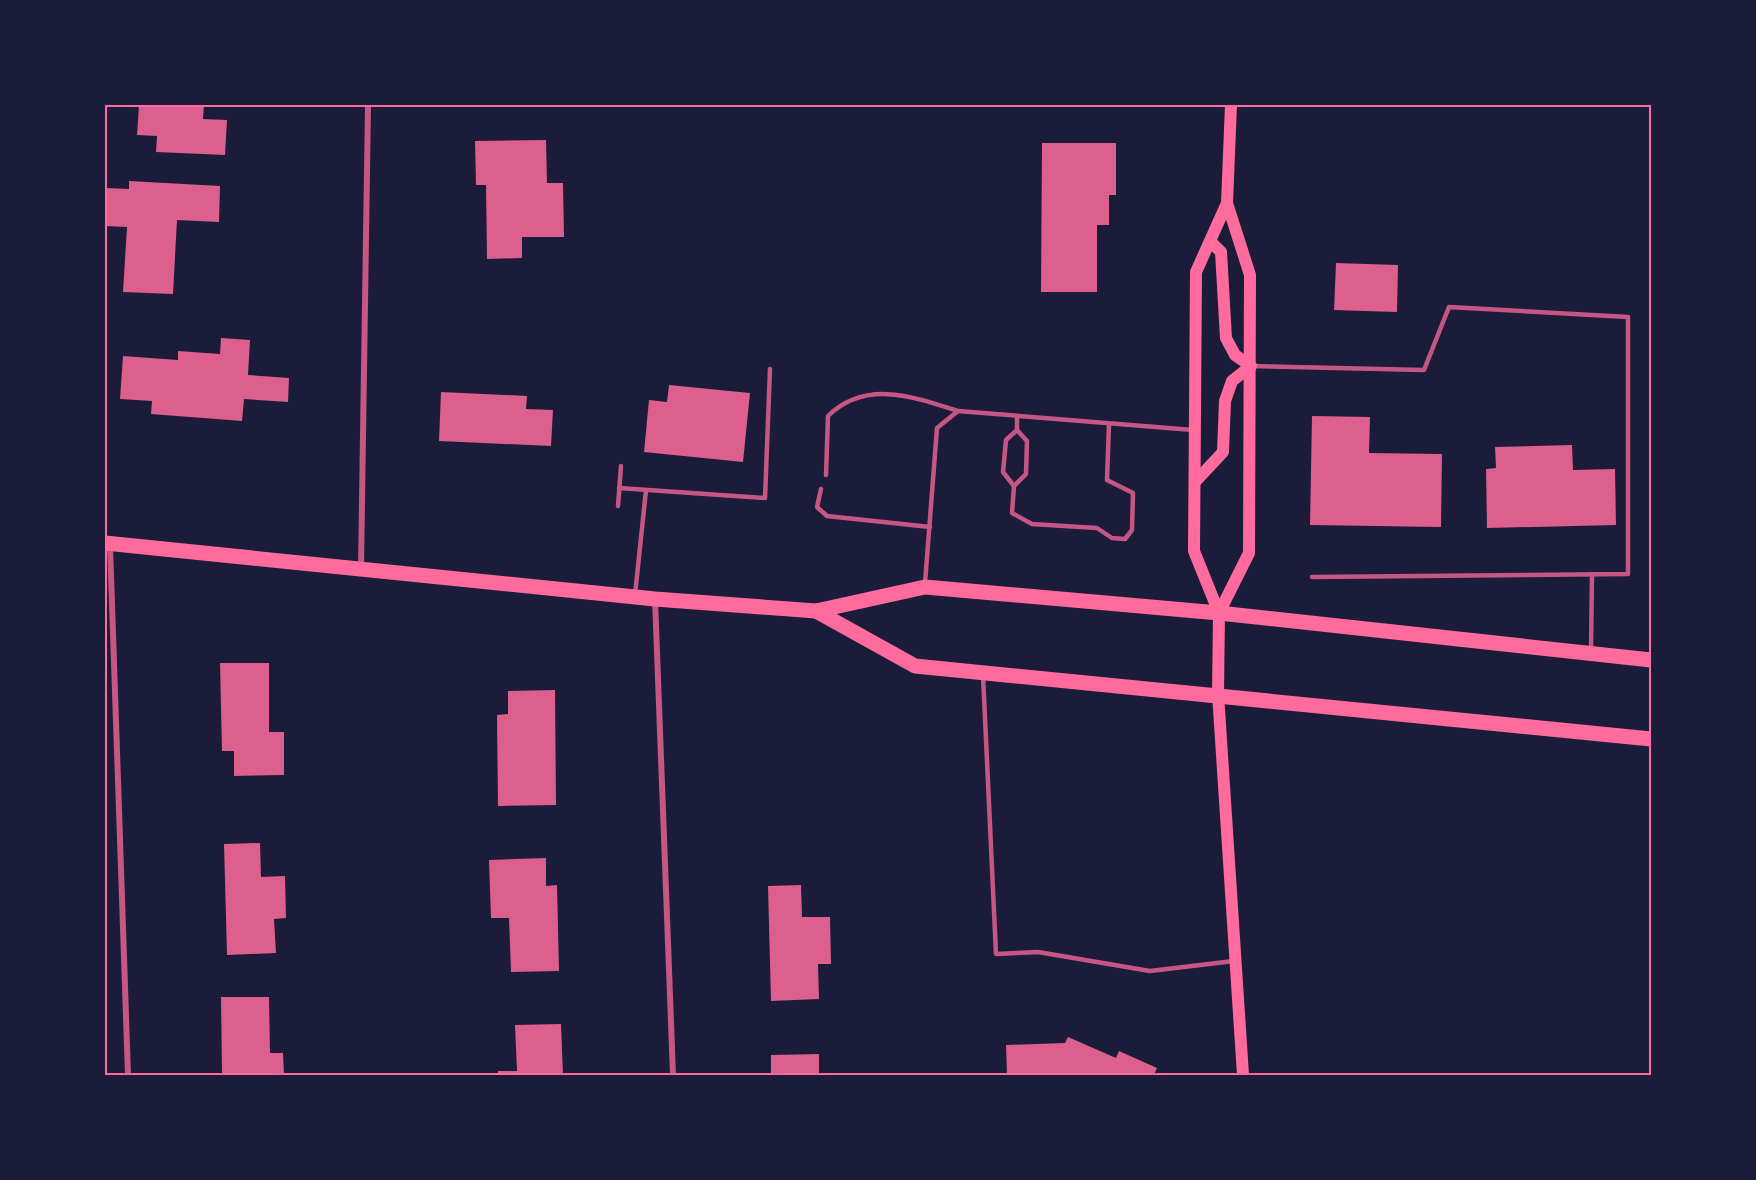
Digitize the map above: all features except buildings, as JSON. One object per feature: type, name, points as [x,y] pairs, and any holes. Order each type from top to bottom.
[{"type":"main road","points":[[1219,613],[1249,553],[1250,275],[1227,203],[1231,105]]},
{"type":"main road","points":[[1227,203],[1196,272],[1194,551],[1219,613],[1218,694],[1243,1075]]},
{"type":"main road","points":[[1210,241],[1221,252],[1226,338],[1234,356],[1251,366]]},
{"type":"main road","points":[[1195,482],[1223,452],[1225,401],[1232,381],[1251,366]]},
{"type":"main road","points":[[107,543],[655,599],[816,611],[925,587],[1219,613],[1651,660]]},
{"type":"main road","points":[[816,611],[915,666],[1218,694],[1651,739]]},
{"type":"street","points":[[361,569],[368,105]]},
{"type":"street","points":[[107,543],[128,1075]]},
{"type":"street","points":[[655,599],[673,1075]]},
{"type":"lane","points":[[1251,366],[1424,370],[1449,307],[1628,316],[1628,574],[1312,577]]},
{"type":"lane","points":[[619,488],[765,498],[770,369]]},
{"type":"lane","points":[[826,475],[828,417],[841,404],[877,394],[908,395],[958,411],[1196,430]]},
{"type":"lane","points":[[925,587],[938,428],[958,411]]},
{"type":"lane","points":[[1017,417],[1017,430],[1027,441],[1026,474],[1014,486],[1012,513],[1032,524],[1097,528],[1112,537],[1125,538],[1132,530],[1133,493],[1107,480],[1109,424]]},
{"type":"lane","points":[[1014,486],[1003,472],[1006,440],[1017,430]]},
{"type":"lane","points":[[618,506],[621,466]]},
{"type":"lane","points":[[821,489],[817,507],[827,516],[930,527]]},
{"type":"lane","points":[[635,597],[646,490]]},
{"type":"lane","points":[[1591,654],[1592,574]]},
{"type":"lane","points":[[983,672],[996,954],[1038,952],[1150,971],[1236,961]]}]
